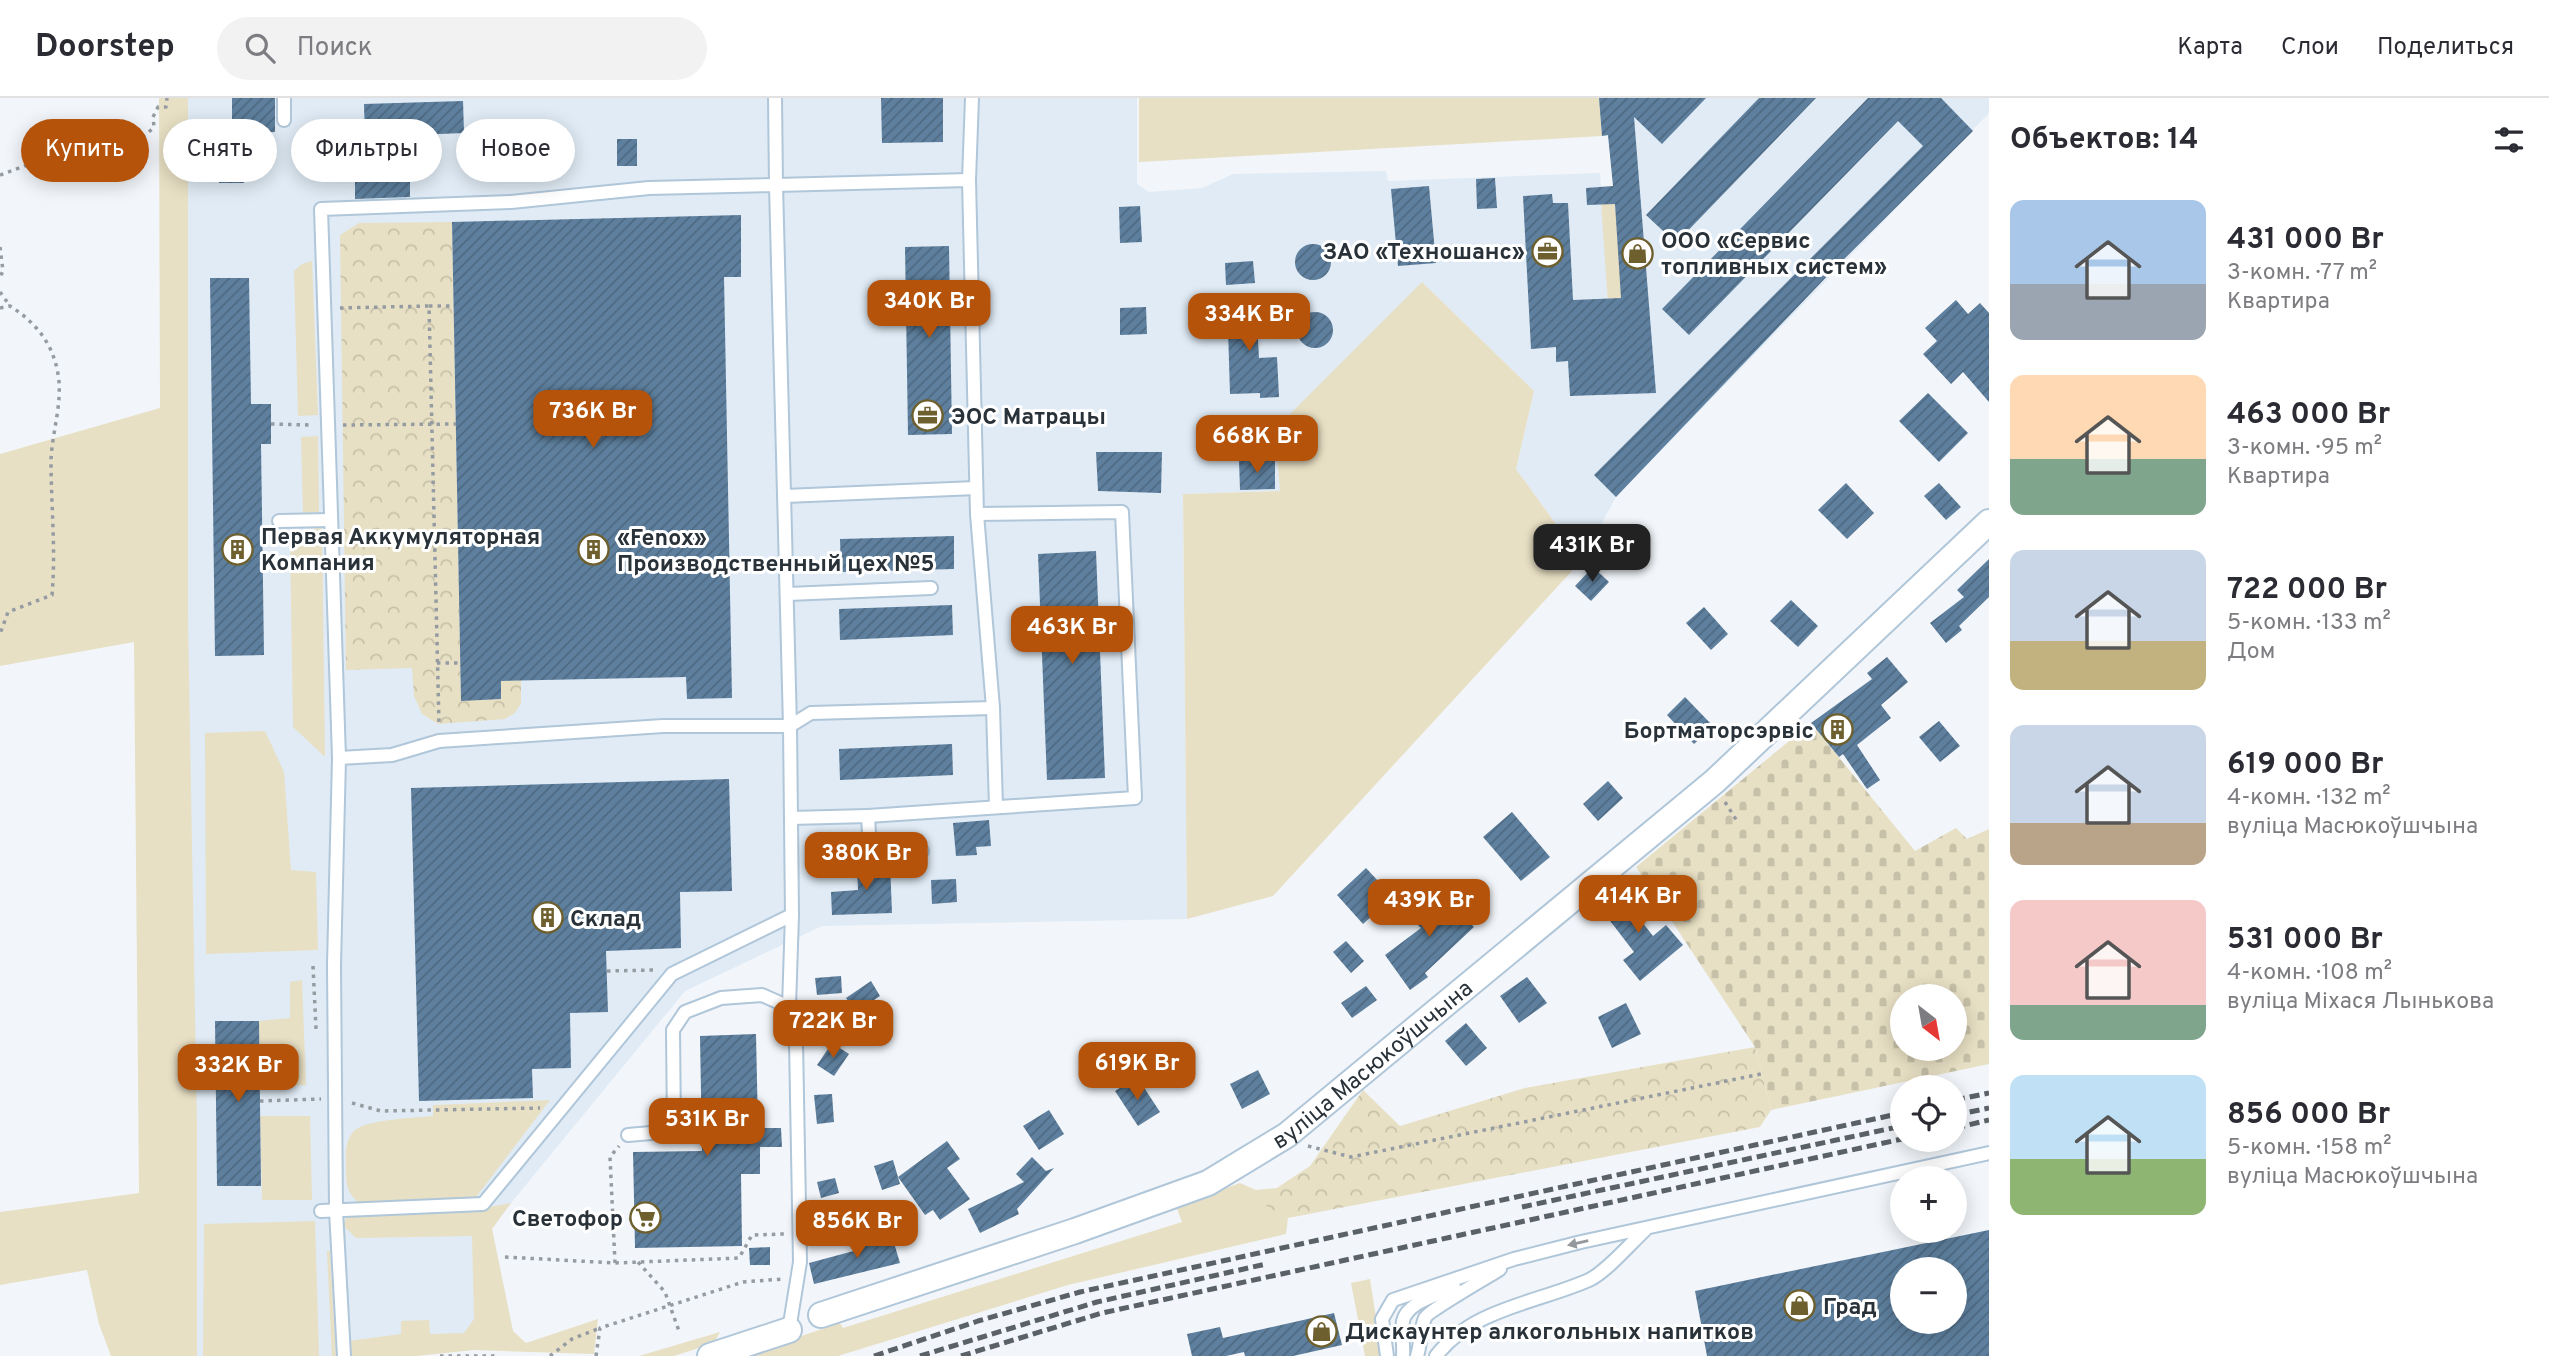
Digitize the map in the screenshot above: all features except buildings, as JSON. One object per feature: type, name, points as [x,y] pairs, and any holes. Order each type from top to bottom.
[{"type":"street","name":"вуліца Масюкоўшчына","points":[[821,1315],[1075,1231],[1208,1183],[1287,1135],[1715,781],[1989,522]]},
{"type":"street","points":[[710,1356],[789,1330]]},
{"type":"lane","points":[[284,98],[284,120]]},
{"type":"lane","points":[[775,98],[788,594],[792,915],[789,1007],[796,1041],[800,1233],[789,1330]]},
{"type":"lane","points":[[972,98],[969,180],[976,488],[993,708],[996,807]]},
{"type":"lane","points":[[344,1356],[335,1211],[334,965],[339,758],[321,209],[511,201],[649,188],[969,180]]},
{"type":"lane","points":[[785,496],[976,488]]},
{"type":"lane","points":[[791,818],[868,816],[1135,798],[1122,512],[977,514]]},
{"type":"lane","points":[[279,522],[331,520]]},
{"type":"lane","points":[[788,594],[931,588]]},
{"type":"lane","points":[[339,758],[392,755],[439,741],[663,726],[790,726],[811,713],[993,708]]},
{"type":"lane","points":[[868,816],[870,853],[922,851]]},
{"type":"lane","points":[[321,1211],[483,1204],[672,974],[792,915]]},
{"type":"lane","points":[[628,1135],[674,1132],[673,1030],[684,1012],[721,998],[762,995],[789,1007]]},
{"type":"lane","points":[[1387,1356],[1382,1319],[1393,1300],[1514,1259],[1989,1153]]},
{"type":"lane","points":[[1436,1356],[1463,1331],[1510,1306],[1591,1279],[1645,1230]]},
{"type":"lane","points":[[1403,1356],[1403,1323],[1412,1306],[1514,1259]]},
{"type":"lane","points":[[1417,1356],[1423,1340],[1425,1317],[1514,1259]]},
{"type":"path","points":[[0,175],[58,152],[71,149],[76,155],[100,154],[140,141],[154,127],[153,117],[158,107],[166,107],[167,98]]},
{"type":"path","points":[[0,247],[3,271],[0,276]]},
{"type":"path","points":[[0,292],[10,306],[34,321],[50,349],[58,375],[51,458],[55,564],[52,595],[8,612],[0,634]]},
{"type":"path","points":[[0,308],[10,306]]},
{"type":"path","points":[[429,306],[439,741]]},
{"type":"path","points":[[324,309],[453,306]]},
{"type":"path","points":[[271,424],[456,424]]},
{"type":"path","points":[[437,663],[459,663]]},
{"type":"path","points":[[607,971],[663,970],[654,980]]},
{"type":"path","points":[[1287,1135],[1315,1150],[1351,1157],[1761,1074]]},
{"type":"path","points":[[260,1101],[335,1099],[381,1111],[546,1108]]},
{"type":"path","points":[[615,1263],[610,1157],[628,1135]]},
{"type":"path","points":[[612,1220],[635,1219]]},
{"type":"path","points":[[505,1257],[615,1263],[739,1258],[752,1235],[800,1233]]},
{"type":"path","points":[[637,1262],[666,1292],[679,1331]]},
{"type":"path","points":[[550,1356],[572,1339],[600,1328],[743,1282],[797,1278]]},
{"type":"path","points":[[596,1356],[600,1328]]},
{"type":"path","points":[[440,1356],[497,1356]]},
{"type":"shaded area","points":[[188,98],[1137,98],[1137,184],[1149,192],[1202,188],[1233,174],[1386,171],[1388,181],[1600,173],[1610,333],[1615,201],[1608,136],[1602,136],[1599,98],[1989,98],[1989,113],[1616,497],[1582,560],[1516,469],[1534,391],[1422,282],[1395,312],[1280,491],[1183,494],[1187,919],[822,926],[685,991],[492,1229],[513,1331],[373,1356],[197,1356],[188,698],[188,182],[277,182],[277,119],[188,119]]},
{"type":"green space","points":[[159,98],[188,98],[188,119],[163,119],[163,182],[188,182],[188,620],[197,1126],[197,1356],[111,1356],[99,1324],[87,1270],[0,1285],[0,1212],[139,1193],[134,642],[0,666],[0,454],[160,408]]},
{"type":"green space","points":[[1139,98],[1599,98],[1602,136],[1139,162]]},
{"type":"green space","points":[[1615,201],[1624,331],[1610,333],[1601,202]]},
{"type":"green space","points":[[452,222],[461,700],[501,699],[501,681],[521,680],[521,703],[515,713],[505,719],[438,724],[422,714],[414,696],[412,668],[346,670],[340,235],[359,223]]},
{"type":"green space","points":[[312,261],[318,415],[298,416],[294,271],[302,264]]},
{"type":"green space","points":[[1422,282],[1534,391],[1516,469],[1582,560],[1273,896],[1187,919],[1183,494],[1280,491],[1275,429]]},
{"type":"green space","points":[[318,436],[319,512],[303,513],[301,437]]},
{"type":"green space","points":[[322,528],[325,757],[293,727],[290,539],[304,538],[305,529]]},
{"type":"green space","points":[[1811,723],[1915,851],[1956,828],[1967,839],[1989,829],[1989,1064],[1937,1075],[1890,1075],[1890,1085],[1771,1110],[1755,1047],[1636,867]]},
{"type":"green space","points":[[265,731],[284,772],[291,870],[316,872],[318,950],[206,954],[205,733]]},
{"type":"green space","points":[[302,980],[306,1085],[260,1087],[259,1021],[290,1018],[290,982]]},
{"type":"green space","points":[[1755,1047],[1771,1110],[1760,1127],[1288,1218],[1257,1201],[1310,1166],[1363,1090],[1400,1126],[1525,1088]]},
{"type":"green space","points":[[550,1100],[473,1201],[364,1207],[349,1191],[346,1176],[347,1145],[350,1136],[359,1128],[378,1122],[433,1116],[433,1105]]},
{"type":"green space","points":[[260,1116],[310,1116],[312,1200],[262,1200]]},
{"type":"green space","points":[[1240,1183],[1256,1190],[1277,1188],[1258,1201],[1288,1218],[1286,1234],[1068,1285],[838,1356],[742,1356],[840,1323],[843,1328],[1182,1222],[1176,1206]]},
{"type":"green space","points":[[511,1203],[492,1229],[513,1331],[526,1343],[598,1319],[594,1354],[474,1350],[416,1356],[350,1356],[348,1341],[401,1334],[401,1321],[429,1320],[430,1334],[464,1333],[474,1319],[472,1236],[356,1238],[343,1225],[346,1219],[353,1215],[457,1213]]},
{"type":"green space","points":[[315,1221],[319,1356],[203,1356],[204,1224]]},
{"type":"green space","points":[[327,1251],[330,1251],[336,1356],[332,1356]]},
{"type":"green space","points":[[1370,1279],[1382,1356],[1365,1356],[1351,1283]]},
{"type":"green space","points":[[720,1332],[714,1343],[674,1356],[639,1356]]},
{"type":"railway","points":[[1967,1098],[1989,1093]]},
{"type":"railway","points":[[1967,1113],[1989,1108]]},
{"type":"railway","points":[[874,1356],[978,1321],[1080,1292],[1890,1116]]},
{"type":"railway","points":[[1967,1125],[1989,1120]]},
{"type":"railway","points":[[1522,1207],[1890,1129]]},
{"type":"railway","points":[[961,1356],[1102,1313],[1890,1142]]},
{"type":"railway","points":[[920,1356],[1097,1302],[1266,1264]]},
{"type":"place","name":"ЗАО «Техношанс»","points":[[1548,251]]},
{"type":"place","name":"ООО «Сервис топливных систем»","points":[[1638,253]]},
{"type":"place","name":"ЭОС Матрацы","points":[[928,416]]},
{"type":"place","name":"Первая Аккумуляторная Компания","points":[[238,549]]},
{"type":"place","name":"«Fenox» Производственный цех №5","points":[[594,550]]},
{"type":"place","name":"Бортматорсэрвіс","points":[[1837,730]]},
{"type":"place","name":"Склад","points":[[547,918]]},
{"type":"place","name":"Светофор","points":[[646,1218]]},
{"type":"place","name":"Град","points":[[1800,1306]]},
{"type":"place","name":"Дискаунтер алкогольных напитков","points":[[1322,1331]]}]
